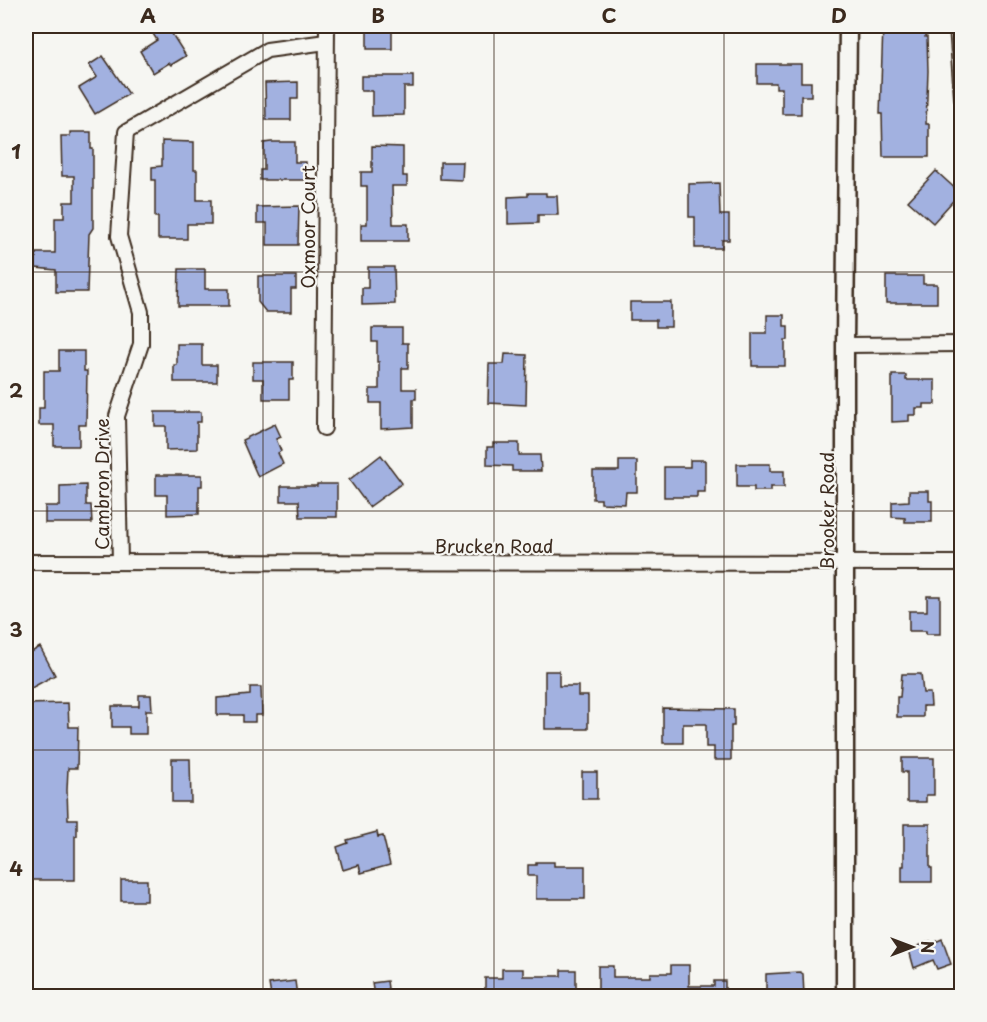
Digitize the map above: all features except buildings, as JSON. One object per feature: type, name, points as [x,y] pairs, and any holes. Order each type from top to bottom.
[{"type":"street","name":"Oxmoor Court","points":[[324,428],[327,26]]},
{"type":"street","name":"Brooker Road","points":[[845,996],[845,345],[848,26]]},
{"type":"street","points":[[957,26],[962,98]]},
{"type":"street","name":"Cambron Drive","points":[[120,562],[117,416],[141,344],[141,312],[119,236],[126,132],[267,50],[326,42]]},
{"type":"street","points":[[845,345],[962,344]]},
{"type":"street","name":"Brucken Road","points":[[26,562],[846,564],[962,562]]}]
